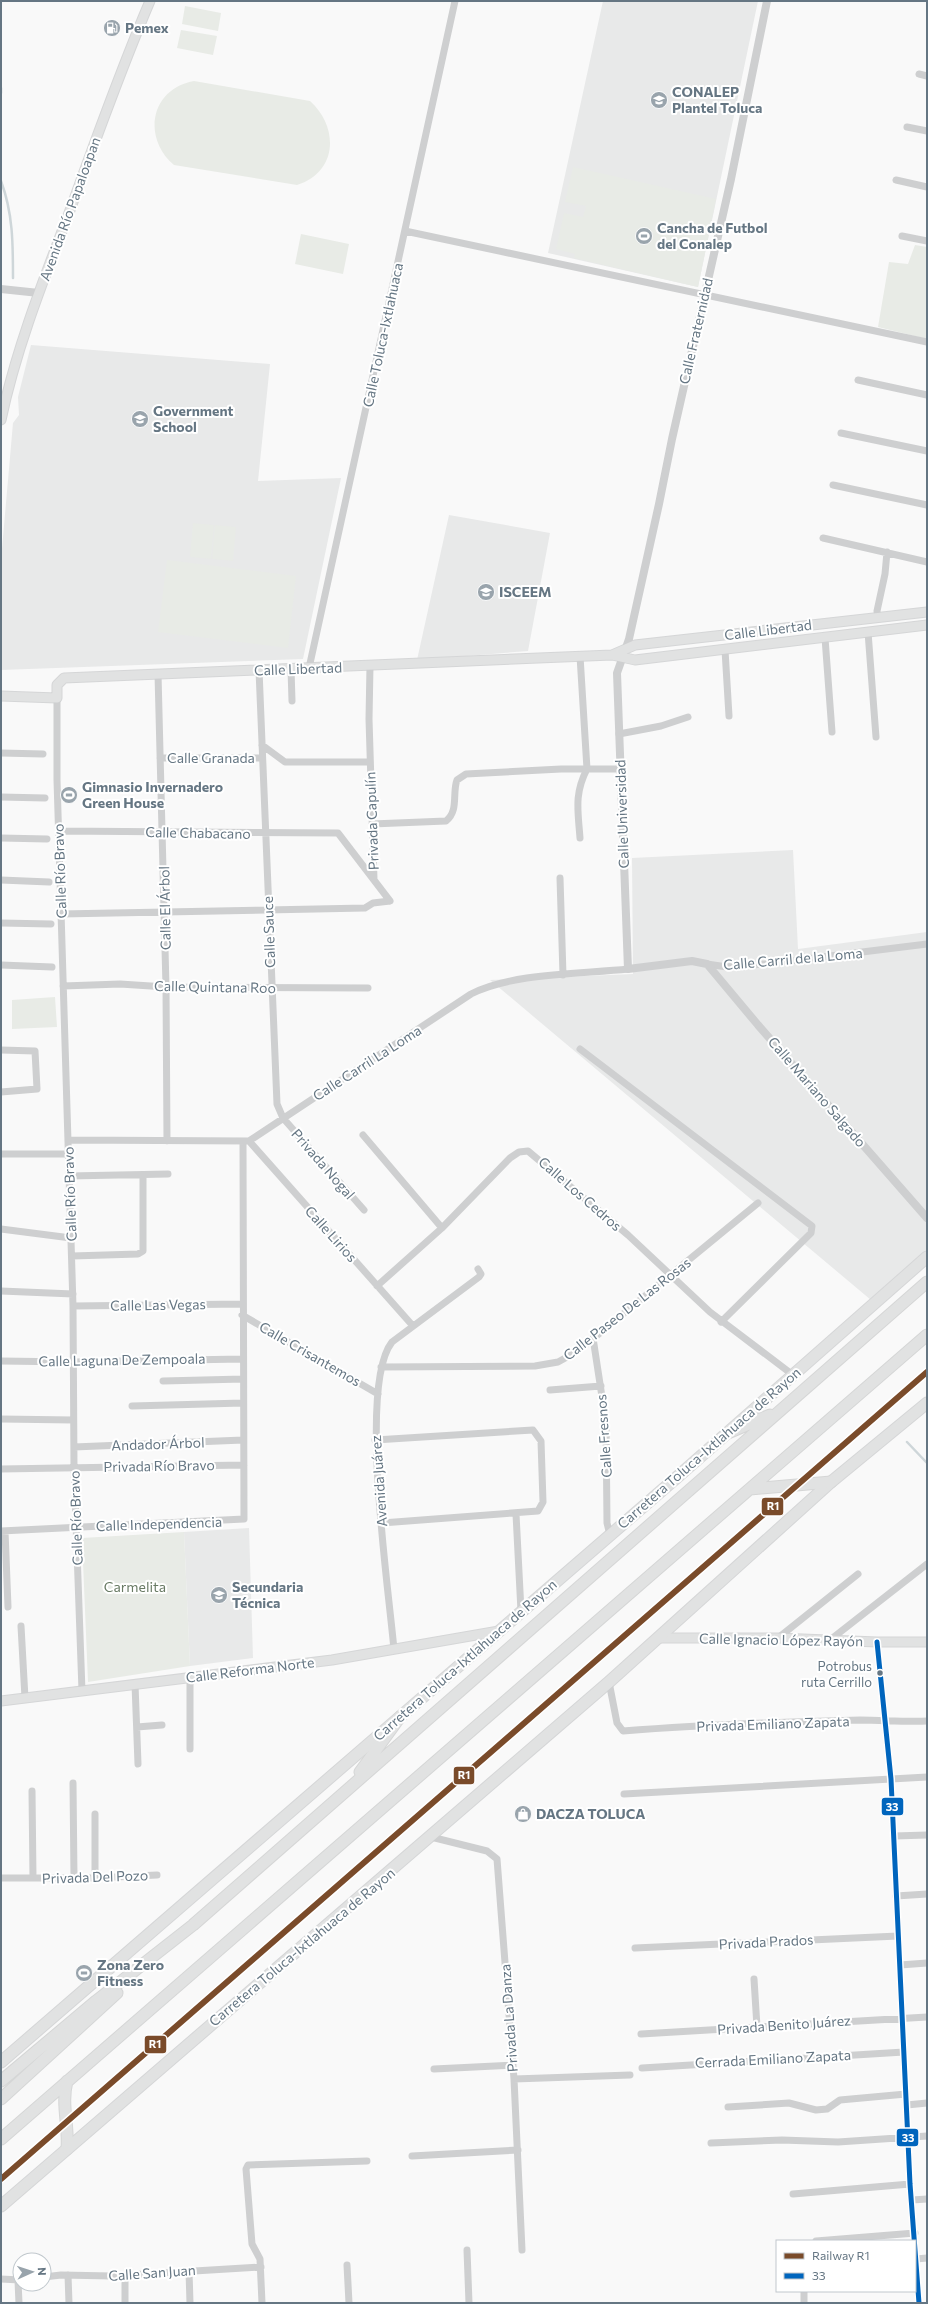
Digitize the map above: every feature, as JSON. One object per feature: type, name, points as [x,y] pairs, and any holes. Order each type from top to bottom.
[{"type":"main road","name":"Avenida Río Papaloapan","points":[[1,420],[14,370],[39,293],[125,60],[150,1]]},
{"type":"main road","name":"Calle Libertad","points":[[612,655],[625,648],[635,646],[927,612]]},
{"type":"main road","name":"Calle Libertad","points":[[57,698],[57,685],[64,678],[580,656],[612,655],[622,659],[635,660],[927,625]]},
{"type":"main road","points":[[1,696],[57,698]]},
{"type":"main road","name":"Carretera Toluca-Ixtlahuaca de Rayon","points":[[1,2062],[728,1433],[927,1257]]},
{"type":"main road","name":"Carretera Toluca-Ixtlahuaca de Rayon","points":[[1,2081],[96,2001],[144,1965],[192,1925],[927,1282]]},
{"type":"main road","points":[[1,2139],[927,1335]]},
{"type":"main road","name":"Carretera Toluca-Ixtlahuaca de Rayon","points":[[1,2206],[431,1837],[486,1787],[609,1682],[831,1482],[927,1403]]},
{"type":"main road","points":[[728,1433],[780,1411]]},
{"type":"main road","points":[[750,1489],[831,1482]]},
{"type":"main road","name":"Calle Reforma Norte","points":[[1,1701],[190,1678],[394,1650],[499,1631]]},
{"type":"main road","name":"Calle Ignacio López Rayón","points":[[659,1638],[778,1638],[877,1642],[927,1642]]},
{"type":"main road","points":[[350,1787],[400,1716]]},
{"type":"main road","points":[[1,2099],[74,2033],[144,1965]]},
{"type":"main road","points":[[67,2081],[63,2100],[68,2131],[67,2149]]},
{"type":"street","name":"Calle Toluca-Ixtlahuaca","points":[[309,668],[455,1]]},
{"type":"street","name":"Calle Fraternidad","points":[[622,659],[660,504],[672,439],[705,295],[767,1]]},
{"type":"street","points":[[919,74],[927,76]]},
{"type":"street","points":[[907,127],[927,131]]},
{"type":"street","points":[[896,180],[927,187]]},
{"type":"street","points":[[405,231],[927,342]]},
{"type":"street","points":[[902,236],[927,241]]},
{"type":"street","points":[[1,289],[39,293]]},
{"type":"street","points":[[858,380],[927,395]]},
{"type":"street","points":[[841,433],[927,451]]},
{"type":"street","points":[[833,485],[927,505]]},
{"type":"street","points":[[823,538],[927,562]]},
{"type":"street","points":[[878,618],[877,611],[885,574],[887,552]]},
{"type":"street","points":[[868,632],[876,737]]},
{"type":"street","points":[[825,638],[832,732]]},
{"type":"street","points":[[725,650],[729,716]]},
{"type":"street","points":[[580,656],[587,769],[579,784],[577,799],[580,838]]},
{"type":"street","name":"Calle Universidad","points":[[622,659],[617,673],[628,969]]},
{"type":"street","name":"Privada Capulín","points":[[370,666],[370,762],[374,879]]},
{"type":"street","points":[[290,669],[292,701]]},
{"type":"street","name":"Calle Sauce","points":[[259,670],[277,1104],[283,1118]]},
{"type":"street","name":"Calle El Árbol","points":[[158,674],[165,912],[167,1141]]},
{"type":"street","name":"Calle Río Bravo","points":[[57,698],[58,831],[73,1294],[74,1467],[82,1690]]},
{"type":"street","points":[[619,734],[661,726],[688,717]]},
{"type":"street","points":[[262,745],[285,762],[370,762]]},
{"type":"street","points":[[1,753],[43,754]]},
{"type":"street","name":"Calle Granada","points":[[160,758],[262,758]]},
{"type":"street","points":[[372,824],[446,821],[452,815],[454,808],[457,780],[463,775],[587,769],[620,769]]},
{"type":"street","points":[[1,797],[45,798]]},
{"type":"street","name":"Calle Chabacano","points":[[58,831],[267,834],[338,833],[374,879]]},
{"type":"street","points":[[1,838],[47,839]]},
{"type":"street","points":[[560,878],[563,975]]},
{"type":"street","points":[[61,914],[365,908],[373,903],[390,901],[374,879]]},
{"type":"street","points":[[1,880],[49,882]]},
{"type":"street","points":[[1,923],[50,924]]},
{"type":"street","name":"Calle Carril de la Loma","points":[[492,984],[692,961],[707,964],[740,966],[927,944]]},
{"type":"street","name":"Calle Mariano Salgado","points":[[707,964],[758,1025],[927,1218]]},
{"type":"street","points":[[1,965],[52,966]]},
{"type":"street","name":"Calle Quintana Roo","points":[[63,986],[120,984],[166,987],[368,988]]},
{"type":"street","name":"Calle Carril La Loma","points":[[246,1141],[471,994],[492,984]]},
{"type":"street","points":[[580,1048],[812,1226],[811,1233],[721,1322]]},
{"type":"street","points":[[1,1050],[35,1051],[37,1089],[1,1092]]},
{"type":"street","name":"Privada Nogal","points":[[283,1118],[364,1210]]},
{"type":"street","points":[[363,1135],[442,1228]]},
{"type":"street","points":[[68,1140],[246,1141],[242,1315],[244,1465]]},
{"type":"street","name":"Calle Lirios","points":[[246,1141],[413,1326]]},
{"type":"street","name":"Calle Los Cedros","points":[[377,1286],[442,1228],[510,1158],[519,1152],[528,1151],[611,1220],[721,1322],[793,1375]]},
{"type":"street","points":[[1,1154],[68,1154]]},
{"type":"street","points":[[69,1176],[168,1174]]},
{"type":"street","points":[[72,1256],[141,1253],[144,1247],[143,1175]]},
{"type":"street","name":"Calle Paseo De Las Rosas","points":[[381,1367],[549,1364],[567,1358],[671,1276],[758,1202]]},
{"type":"street","points":[[1,1229],[71,1238]]},
{"type":"street","name":"Avenida Juárez","points":[[394,1650],[375,1440],[381,1367],[388,1347],[395,1339],[479,1277],[481,1274],[478,1269]]},
{"type":"street","points":[[1,1291],[73,1294]]},
{"type":"street","name":"Calle Las Vegas","points":[[73,1306],[243,1304]]},
{"type":"street","name":"Calle Crisantemos","points":[[242,1315],[378,1394]]},
{"type":"street","name":"Calle Fresnos","points":[[593,1338],[607,1435],[607,1523],[610,1535]]},
{"type":"street","name":"Calle Laguna De Zempoala","points":[[1,1361],[73,1362],[242,1359]]},
{"type":"street","points":[[163,1381],[243,1379]]},
{"type":"street","points":[[550,1390],[600,1386]]},
{"type":"street","points":[[132,1406],[243,1403]]},
{"type":"street","points":[[1,1420],[73,1420]]},
{"type":"street","points":[[375,1440],[526,1430],[536,1432],[541,1442],[543,1502],[540,1509],[533,1512],[516,1514],[382,1523]]},
{"type":"street","name":"Andador Árbol","points":[[74,1447],[243,1440]]},
{"type":"street","name":"Privada Río Bravo","points":[[1,1469],[244,1465]]},
{"type":"street","name":"Calle Independencia","points":[[3,1531],[244,1520],[244,1465]]},
{"type":"street","points":[[516,1514],[521,1611]]},
{"type":"street","points":[[3,1531],[8,1607]]},
{"type":"street","points":[[830,1640],[927,1564]]},
{"type":"street","points":[[778,1638],[858,1574]]},
{"type":"street","points":[[21,1626],[25,1698]]},
{"type":"street","points":[[877,1642],[891,1779],[909,2137],[910,2184],[915,2240]]},
{"type":"street","points":[[190,1678],[190,1749]]},
{"type":"street","name":"Privada Emiliano Zapata","points":[[609,1682],[620,1728],[624,1731],[712,1725],[927,1721]]},
{"type":"street","points":[[135,1684],[138,1727],[138,1764]]},
{"type":"street","points":[[138,1727],[162,1725]]},
{"type":"street","points":[[624,1794],[927,1777]]},
{"type":"street","points":[[73,1783],[74,1878]]},
{"type":"street","name":"Privada Del Pozo","points":[[32,1791],[33,1878]]},
{"type":"street","points":[[95,1814],[95,1878]]},
{"type":"street","points":[[894,1836],[927,1835]]},
{"type":"street","name":"Privada La Danza","points":[[431,1837],[491,1852],[497,1859],[514,2079],[522,2250]]},
{"type":"street","name":"Privada Del Pozo","points":[[1,1878],[95,1878],[157,1875]]},
{"type":"street","points":[[896,1896],[927,1894]]},
{"type":"street","name":"Privada Prados","points":[[635,1948],[898,1936]]},
{"type":"street","points":[[900,1965],[927,1963]]},
{"type":"street","points":[[754,1979],[757,2027]]},
{"type":"street","name":"Privada Benito Juárez","points":[[641,2034],[927,2017]]},
{"type":"street","name":"Cerrada Emiliano Zapata","points":[[642,2068],[904,2052]]},
{"type":"street","points":[[434,2069],[513,2065]]},
{"type":"street","points":[[514,2079],[549,2080],[630,2075]]},
{"type":"street","points":[[728,2107],[790,2103],[816,2110],[826,2109],[840,2100],[906,2094]]},
{"type":"street","points":[[907,2105],[927,2103]]},
{"type":"street","points":[[711,2143],[782,2140],[828,2142],[927,2136]]},
{"type":"street","points":[[412,2156],[518,2150]]},
{"type":"street","points":[[262,2303],[260,2259],[252,2244],[246,2169],[248,2165],[367,2161]]},
{"type":"street","points":[[793,2194],[910,2184]]},
{"type":"street","points":[[912,2200],[927,2199]]},
{"type":"street","points":[[828,2240],[915,2233]]},
{"type":"street","points":[[467,2250],[469,2303]]},
{"type":"street","points":[[922,2302],[916,2259],[927,2258]]},
{"type":"street","points":[[347,2265],[349,2303]]},
{"type":"street","name":"Calle San Juan","points":[[52,2276],[125,2275],[260,2267]]},
{"type":"street","points":[[189,2271],[190,2303]]},
{"type":"street","points":[[68,2275],[68,2303]]},
{"type":"street","points":[[125,2275],[125,2303]]},
{"type":"street","points":[[1,2280],[12,2280]]},
{"type":"street","points":[[19,2292],[19,2303]]},
{"type":"street","points":[[804,2292],[804,2303]]},
{"type":"shaded area","name":"CONALEP Plantel Toluca","points":[[603,1],[758,1],[698,287],[548,253]]},
{"type":"shaded area","points":[[31,345],[270,364],[258,481],[341,478],[303,659],[1,670],[1,560],[13,423],[19,415],[18,397]]},
{"type":"shaded area","name":"ISCEEM","points":[[449,515],[550,533],[528,651],[417,660]]},
{"type":"shaded area","points":[[793,850],[798,949],[927,932],[927,1251],[871,1300],[490,980],[633,974],[632,858]]},
{"type":"shaded area","name":"Secundaria Técnica","points":[[249,1528],[253,1658],[190,1666],[184,1532]]},
{"type":"green space","points":[[185,6],[221,13],[218,31],[182,24]]},
{"type":"green space","points":[[181,30],[217,36],[213,55],[177,48]]},
{"type":"green space","points":[[194,81],[310,101],[326,123],[330,148],[327,160],[311,179],[297,185],[174,165],[164,154],[157,142],[155,129],[156,116],[160,104],[168,94],[179,86]]},
{"type":"green space","name":"Cancha de Futbol del Conalep","points":[[573,167],[716,199],[698,287],[574,258],[575,254],[556,249],[564,213],[583,217],[586,206],[565,202]]},
{"type":"green space","points":[[301,234],[349,244],[343,274],[295,264]]},
{"type":"green space","points":[[915,245],[927,247],[927,339],[878,327],[889,262],[908,264]]},
{"type":"green space","points":[[193,523],[214,525],[211,559],[190,557]]},
{"type":"green space","points":[[215,525],[236,527],[233,561],[212,559]]},
{"type":"green space","points":[[167,560],[296,576],[288,648],[158,632]]},
{"type":"green space","points":[[55,997],[57,1027],[12,1029],[12,1000]]},
{"type":"green space","name":"Carmelita","points":[[184,1532],[190,1666],[88,1682],[82,1538]]},
{"type":"waterway","points":[[1,88],[1,93]]},
{"type":"waterway","points":[[1,181],[10,217],[13,278]]},
{"type":"waterway","points":[[907,1442],[927,1463]]},
{"type":"rail line","name":"R1","points":[[1,2179],[927,1372]]},
{"type":"transit line","name":"33","points":[[877,1642],[891,1779],[910,2184],[914,2240]]},
{"type":"transit line","name":"33","points":[[916,2263],[919,2303]]},
{"type":"place","name":"Pemex","points":[[112,28]]},
{"type":"place","name":"CONALEP Plantel Toluca","points":[[659,100]]},
{"type":"place","name":"Cancha de Futbol del Conalep","points":[[644,236]]},
{"type":"place","name":"Government School","points":[[140,419]]},
{"type":"place","name":"ISCEEM","points":[[486,592]]},
{"type":"place","name":"Gimnasio Invernadero Green House","points":[[69,795]]},
{"type":"place","name":"Secundaria Técnica","points":[[219,1595]]},
{"type":"place","name":"Potrobus ruta Cerrillo","points":[[880,1673]]},
{"type":"place","name":"DACZA TOLUCA","points":[[523,1814]]},
{"type":"place","name":"Zona Zero Fitness","points":[[84,1973]]}]
